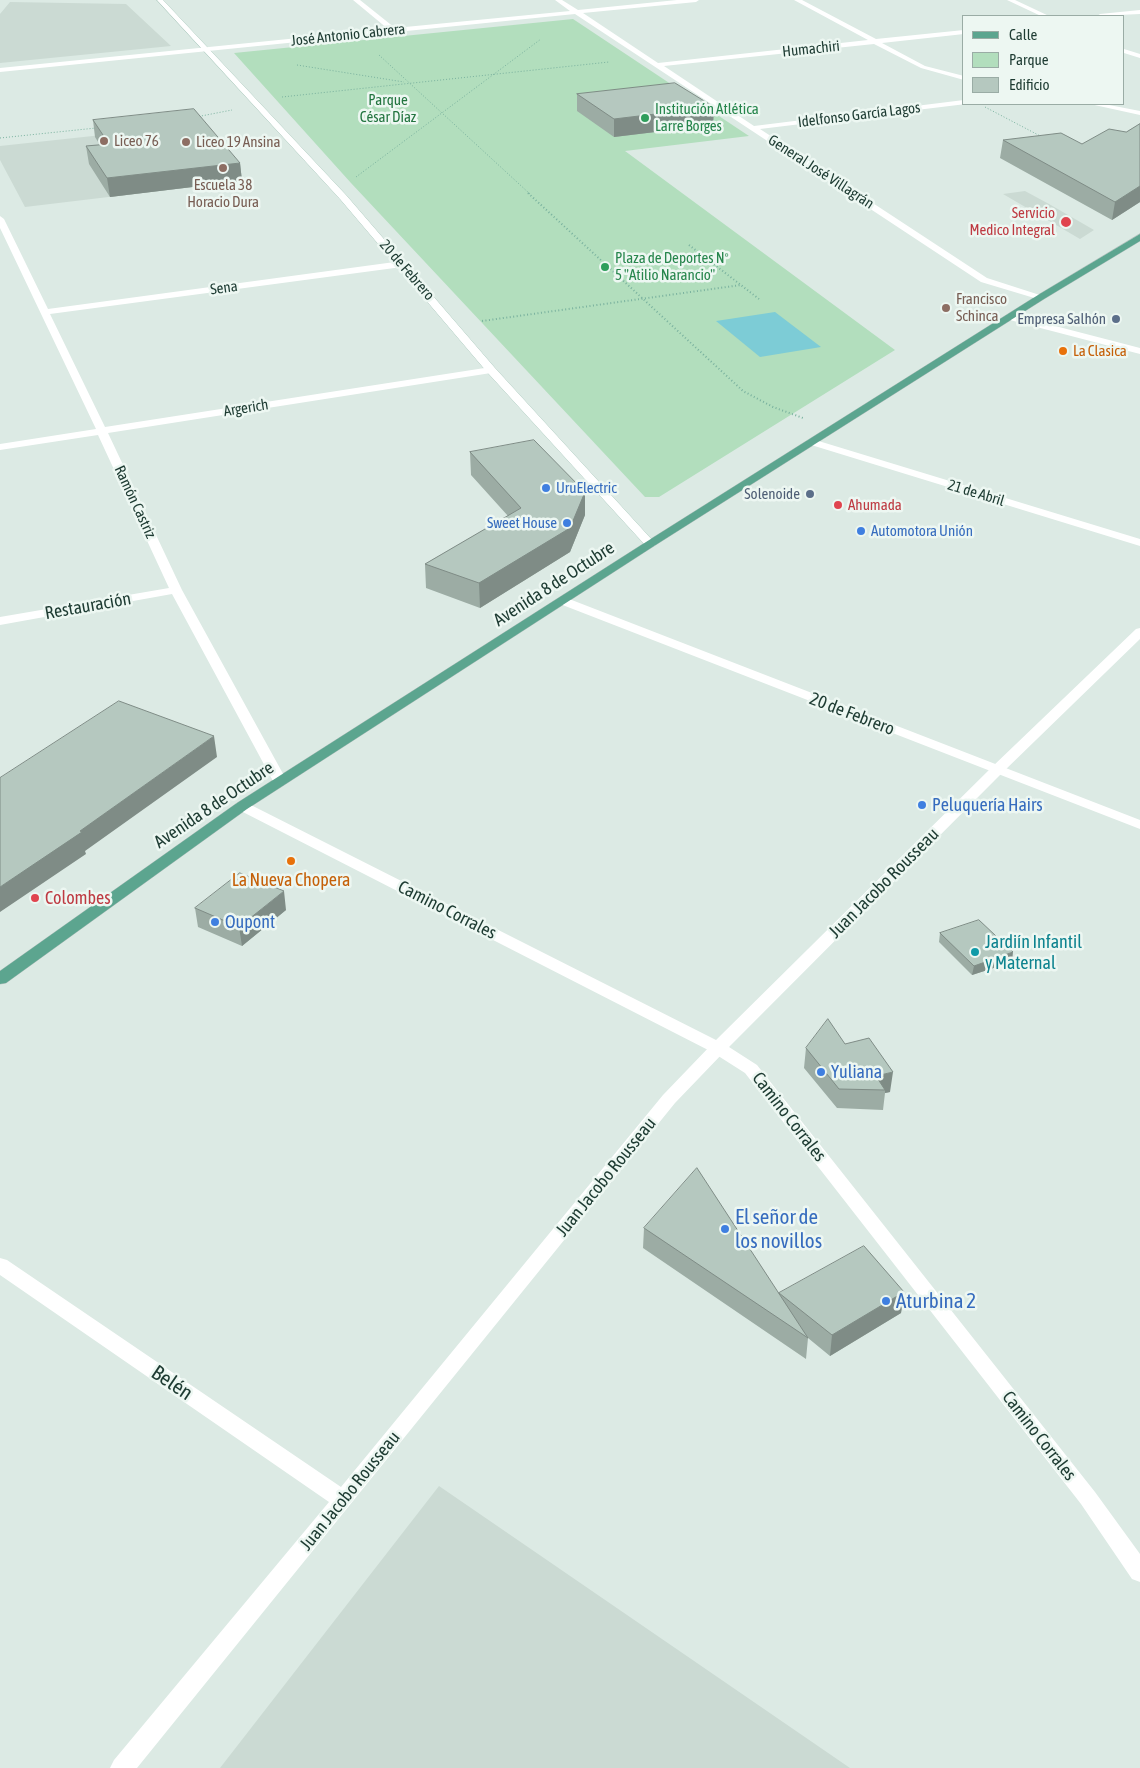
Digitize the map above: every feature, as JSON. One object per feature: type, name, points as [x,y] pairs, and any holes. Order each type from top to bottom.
[{"type":"main road","name":"Avenida 8 de Octubre","points":[[0,979],[242,806],[280,781],[564,601],[650,544],[1009,317],[1140,237]]},
{"type":"street","name":"20 de Febrero","points":[[160,0],[337,191],[402,264],[491,370],[650,544]]},
{"type":"street","points":[[356,0],[394,31]]},
{"type":"street","name":"General José Villagrán","points":[[558,0],[984,280],[1041,297]]},
{"type":"street","name":"José Antonio Cabrera","points":[[0,70],[696,0]]},
{"type":"street","points":[[797,0],[924,67],[962,77]]},
{"type":"street","points":[[1010,0],[1044,15]]},
{"type":"street","points":[[1110,15],[1140,12]]},
{"type":"street","name":"Humachiri","points":[[657,65],[962,32]]},
{"type":"street","points":[[1125,50],[1140,56]]},
{"type":"street","name":"Idelfonso García Lagos","points":[[754,128],[962,102]]},
{"type":"street","points":[[1099,105],[1140,113]]},
{"type":"street","name":"Ramón Castriz","points":[[0,219],[176,590],[280,781]]},
{"type":"street","name":"Sena","points":[[45,312],[402,264]]},
{"type":"street","points":[[1009,317],[1140,351]]},
{"type":"street","name":"Argerich","points":[[0,447],[491,370]]},
{"type":"street","name":"21 de Abril","points":[[812,442],[1140,543]]},
{"type":"street","name":"Restauración","points":[[0,621],[176,590]]},
{"type":"street","name":"20 de Febrero","points":[[564,601],[1140,825]]},
{"type":"street","name":"Juan Jacobo Rousseau","points":[[122,1768],[669,1099],[997,770],[1140,632]]},
{"type":"street","name":"Camino Corrales","points":[[242,806],[718,1048],[751,1069],[1088,1498],[1140,1572]]},
{"type":"street","name":"Belén","points":[[0,1265],[343,1500]]},
{"type":"path","points":[[337,191],[577,12]]},
{"type":"path","points":[[357,34],[743,391],[773,408],[834,429]]},
{"type":"path","points":[[194,117],[254,103],[410,83],[647,58]]},
{"type":"path","points":[[293,64],[410,83]]},
{"type":"path","points":[[980,105],[1046,139]]},
{"type":"path","points":[[0,138],[96,128]]},
{"type":"path","points":[[689,245],[759,299]]},
{"type":"path","points":[[454,325],[741,285]]},
{"type":"shaded area","points":[[10,2],[126,4],[171,46],[0,63],[0,14]]},
{"type":"shaded area","points":[[195,125],[242,181],[25,207],[0,160],[0,146]]},
{"type":"shaded area","name":"Servicio Medico Integral","points":[[1025,191],[1094,230],[1080,239],[1003,194]]},
{"type":"shaded area","points":[[439,1486],[850,1768],[220,1768]]},
{"type":"green space","name":"Plaza de Deportes Nº 5 \"Atilio Narancio\"","points":[[573,19],[749,136],[625,151],[895,350],[659,497],[645,497],[351,183],[234,53]]},
{"type":"water","points":[[775,312],[821,347],[760,357],[716,321]]},
{"type":"building","points":[[675,83],[714,107],[614,119],[577,94]]},
{"type":"building","points":[[194,109],[240,163],[107,178],[86,146],[109,144],[93,120]]},
{"type":"building","points":[[1140,124],[1140,186],[1115,202],[1003,140],[1061,133],[1082,144],[1109,129],[1126,132]]},
{"type":"building","points":[[534,440],[585,492],[570,528],[479,583],[425,564],[521,508],[470,452]]},
{"type":"building","points":[[119,701],[214,736],[80,831],[82,832],[0,887],[0,778]]},
{"type":"building","points":[[240,873],[284,891],[239,927],[195,908]]},
{"type":"building","name":"Jardiín Infantil y Maternal","points":[[979,920],[1013,952],[974,966],[940,933]]},
{"type":"building","points":[[828,1019],[845,1044],[869,1038],[893,1072],[876,1076],[885,1090],[839,1089],[806,1048]]},
{"type":"building","points":[[697,1168],[808,1338],[644,1228]]},
{"type":"building","points":[[864,1246],[904,1292],[832,1335],[779,1293]]},
{"type":"place","name":"Institución Atlética Larre Borges","points":[[645,118]]},
{"type":"place","name":"Liceo 76","points":[[104,141]]},
{"type":"place","name":"Liceo 19 Ansina","points":[[186,142]]},
{"type":"place","name":"Escuela 38 Horacio Dura","points":[[223,168]]},
{"type":"place","name":"Servicio Medico Integral","points":[[1066,222]]},
{"type":"place","name":"Plaza de Deportes Nº 5 \"Atilio Narancio\"","points":[[605,267]]},
{"type":"place","name":"Francisco Schinca","points":[[946,308]]},
{"type":"place","name":"Empresa Salhón","points":[[1116,319]]},
{"type":"place","name":"La Clasica","points":[[1063,351]]},
{"type":"place","name":"UruElectric","points":[[546,488]]},
{"type":"place","name":"Solenoide","points":[[810,494]]},
{"type":"place","name":"Ahumada","points":[[838,505]]},
{"type":"place","name":"Sweet House","points":[[567,523]]},
{"type":"place","name":"Automotora Unión","points":[[861,531]]},
{"type":"place","name":"Peluquería Hairs","points":[[922,805]]},
{"type":"place","name":"La Nueva Chopera","points":[[291,861]]},
{"type":"place","name":"Colombes","points":[[35,898]]},
{"type":"place","name":"Oupont","points":[[215,922]]},
{"type":"place","name":"Jardiín Infantil y Maternal","points":[[975,952]]},
{"type":"place","name":"Yuliana","points":[[821,1072]]},
{"type":"place","name":"El señor de los novillos","points":[[725,1229]]},
{"type":"place","name":"Aturbina 2","points":[[886,1301]]},
{"type":"park label","name":"Parque César Díaz","points":[[388,108]]}]
